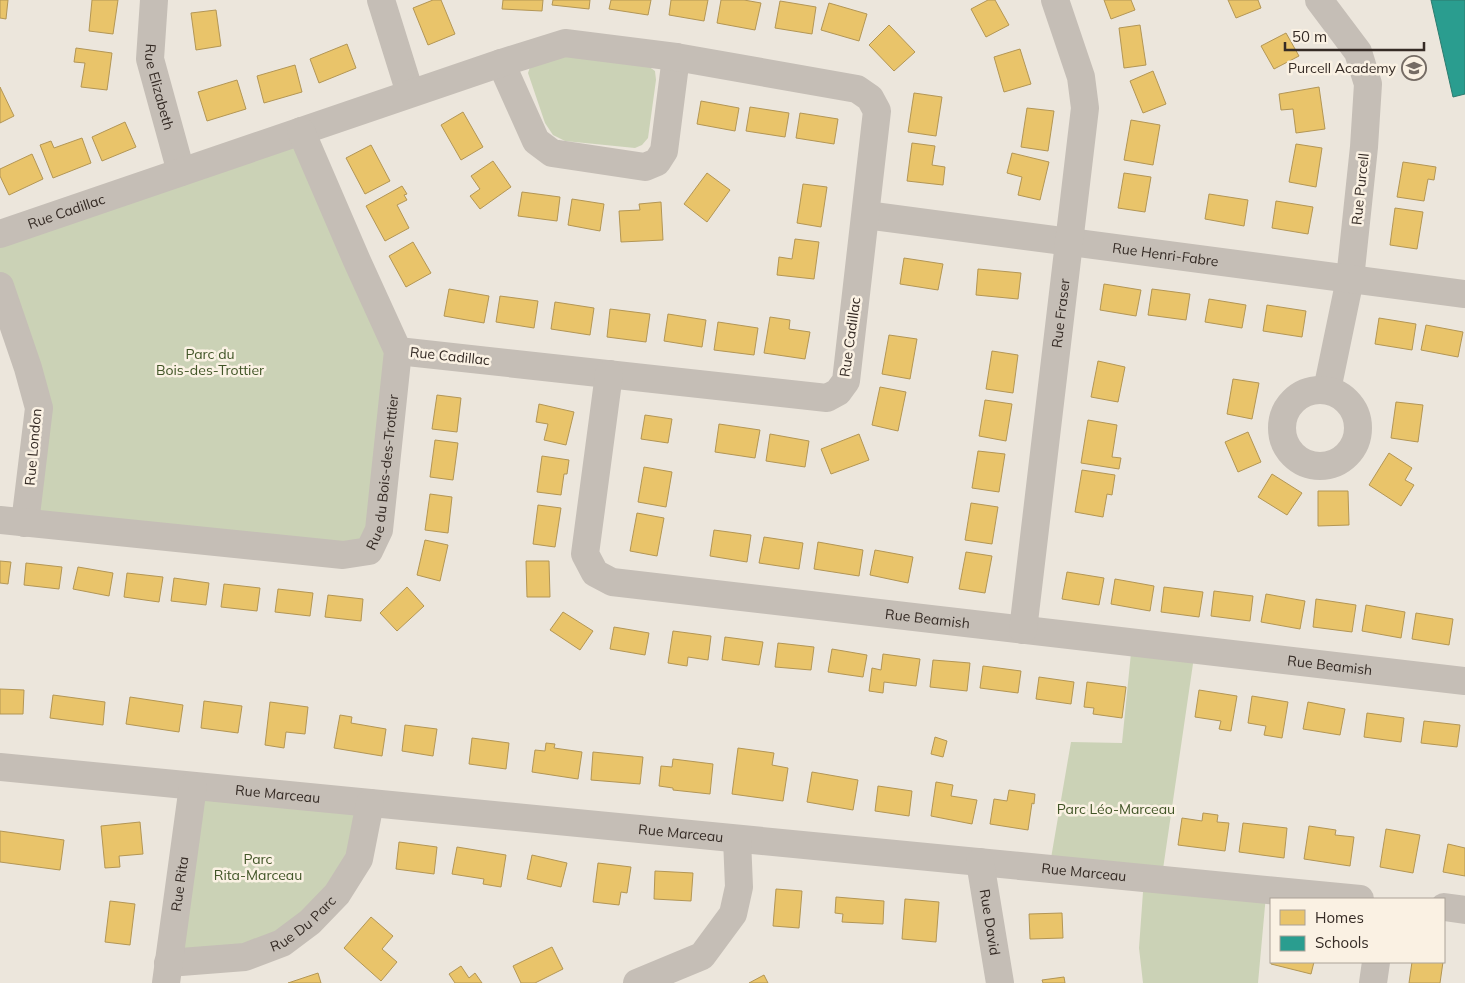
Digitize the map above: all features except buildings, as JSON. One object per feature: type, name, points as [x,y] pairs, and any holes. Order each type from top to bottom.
[{"type":"street","name":"Rue Elizabeth","points":[[154,0],[150,59],[180,172]]},
{"type":"street","points":[[381,0],[410,94]]},
{"type":"street","name":"Rue Fraser","points":[[1023,630],[1085,108],[1081,77],[1055,0]]},
{"type":"street","name":"Rue Purcell","points":[[1319,0],[1358,52],[1368,84],[1364,147],[1350,279],[1327,390]]},
{"type":"street","name":"Rue Cadillac","points":[[0,234],[501,62],[565,43],[676,57],[857,89],[870,98],[877,111],[846,381],[838,392],[827,398],[398,350]]},
{"type":"street","points":[[501,62],[536,141],[552,153],[645,167],[657,162],[664,151],[676,57]]},
{"type":"street","points":[[301,131],[398,350]]},
{"type":"street","name":"Rue Henri-Fabre","points":[[866,215],[1465,294]]},
{"type":"street","name":"Rue London","points":[[0,286],[28,368],[39,408],[13,522]]},
{"type":"street","name":"Rue du Bois-des-Trottier","points":[[13,522],[343,555],[369,551],[379,530],[398,350]]},
{"type":"street","name":"Rue Beamish","points":[[609,374],[586,554],[595,573],[612,582],[1465,681]]},
{"type":"street","name":"Rue Marceau","points":[[0,767],[1350,898]]},
{"type":"street","name":"Rue Rita","points":[[167,973],[193,786]]},
{"type":"street","name":"Rue Du Parc","points":[[167,973],[245,957],[282,943],[310,922],[337,894],[360,859],[370,803]]},
{"type":"street","points":[[638,983],[702,956],[733,914],[739,887],[737,839]]},
{"type":"street","name":"Rue David","points":[[980,862],[1000,983]]},
{"type":"street","points":[[1445,907],[1465,910]]},
{"type":"street","points":[[1373,983],[1376,963]]},
{"type":"green space","points":[[575,56],[648,66],[655,71],[656,80],[648,138],[642,145],[635,148],[565,141],[553,135],[545,123],[528,73],[530,67],[560,57]]},
{"type":"green space","name":"Parc du Bois-des-Trottier","points":[[301,131],[398,351],[369,551],[25,523],[39,408],[0,286],[0,234]]},
{"type":"green space","name":"Parc Léo-Marceau","points":[[1132,643],[1195,650],[1162,876],[1050,864],[1071,742],[1122,743]]},
{"type":"green space","name":"Parc Rita-Marceau","points":[[193,786],[370,803],[359,859],[282,943],[169,956]]},
{"type":"green space","points":[[1144,878],[1266,895],[1258,983],[1143,983],[1139,948]]},
{"type":"place","name":"Purcell Academy","points":[[1414,68]]}]
